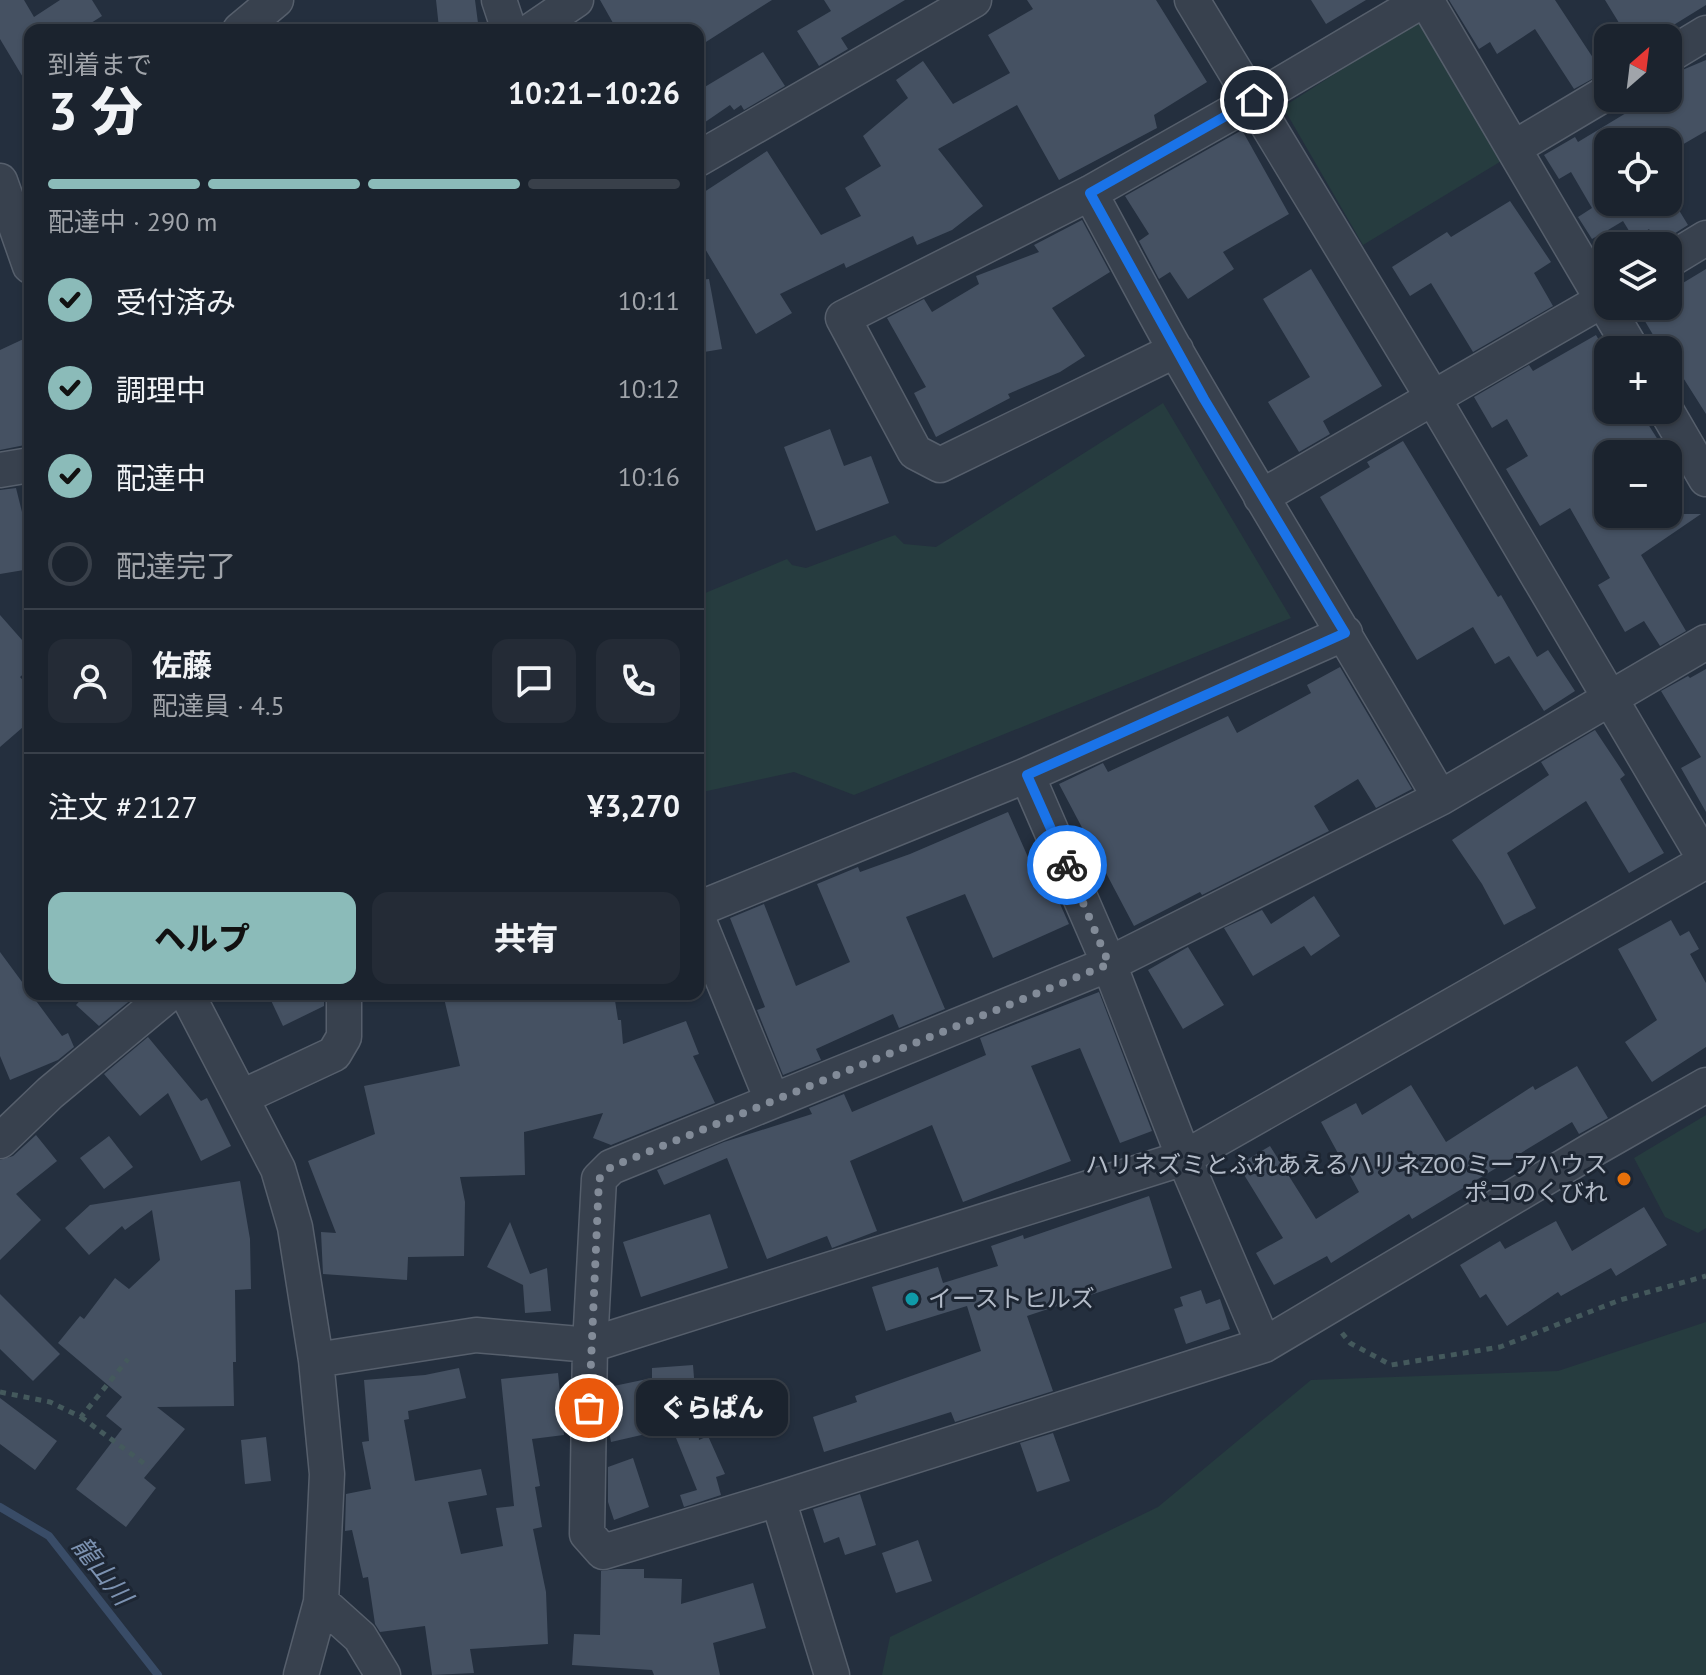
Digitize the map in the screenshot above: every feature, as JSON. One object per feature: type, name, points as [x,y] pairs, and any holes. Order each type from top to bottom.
[{"type":"street","points":[[247,24],[276,0]]},
{"type":"street","points":[[499,0],[507,24]]},
{"type":"street","points":[[541,24],[576,0]]},
{"type":"street","points":[[704,156],[974,0]]},
{"type":"street","points":[[316,1360],[476,1335],[590,1345],[1184,1158],[1706,861],[1433,398],[1192,0]]},
{"type":"street","points":[[1176,350],[940,465],[915,452],[843,318],[1090,193],[1424,0],[1594,279]]},
{"type":"street","points":[[1682,48],[1706,33]]},
{"type":"street","points":[[1514,148],[1594,100]]},
{"type":"street","points":[[0,181],[23,222]]},
{"type":"street","points":[[1090,193],[1261,497],[1345,633],[1440,798]]},
{"type":"street","points":[[1682,253],[1706,238]]},
{"type":"street","points":[[1261,497],[1594,306]]},
{"type":"street","points":[[1676,424],[1701,458]]},
{"type":"street","points":[[0,470],[24,466]]},
{"type":"street","points":[[704,907],[1027,775],[1345,633]]},
{"type":"street","points":[[1706,642],[1440,798],[1109,964],[611,1167],[599,1179],[590,1345],[587,1534],[603,1552],[1264,1345],[1706,1085]]},
{"type":"street","points":[[1027,775],[1109,964],[1184,1158],[1264,1345]]},
{"type":"street","points":[[704,934],[772,1100]]},
{"type":"street","points":[[0,1141],[50,1093],[162,1000]]},
{"type":"street","points":[[190,1000],[278,1169],[295,1227],[316,1360],[327,1474],[321,1602],[301,1675]]},
{"type":"street","points":[[242,1097],[334,1054],[344,1037],[344,1000]]},
{"type":"street","points":[[778,1499],[832,1675]]},
{"type":"street","points":[[321,1602],[360,1637],[383,1675]]},
{"type":"path","points":[[1324,1309],[1350,1343],[1391,1365],[1500,1347],[1620,1300],[1706,1276]]},
{"type":"path","points":[[81,1417],[128,1359]]},
{"type":"path","points":[[0,1392],[50,1402],[81,1417],[149,1467]]},
{"type":"green space","points":[[1419,20],[1503,160],[1363,245],[1283,107]]},
{"type":"green space","points":[[1163,403],[1291,618],[854,795],[794,772],[704,792],[704,594],[787,559],[792,565],[806,568],[895,535],[904,544],[936,547]]},
{"type":"green space","points":[[1706,1115],[1706,1228],[1698,1233],[1665,1217],[1634,1158]]},
{"type":"green space","points":[[1706,1322],[1706,1675],[882,1675],[890,1637],[1158,1507],[1311,1380],[1558,1371]]},
{"type":"building","points":[[0,0],[24,0],[34,17],[60,0],[92,0],[102,16],[89,24],[24,24],[24,79],[0,39]]},
{"type":"building","points":[[436,0],[475,0],[478,23],[439,24]]},
{"type":"building","points":[[600,0],[772,0],[704,43],[704,24],[614,24]]},
{"type":"building","points":[[824,0],[905,0],[841,38],[848,49],[819,66],[797,31],[831,11]]},
{"type":"building","points":[[1027,0],[1156,0],[1207,82],[1154,115],[1157,128],[1059,180],[1017,105],[938,149],[983,206],[952,230],[917,245],[913,236],[846,268],[844,263],[780,294],[792,313],[756,334],[704,247],[704,192],[767,151],[821,235],[861,216],[845,188],[881,166],[863,136],[908,98],[896,80],[923,61],[953,104],[1010,73],[988,35],[1033,9]]},
{"type":"building","points":[[1311,0],[1366,0],[1326,24]]},
{"type":"building","points":[[1449,0],[1555,0],[1594,59],[1594,78],[1574,89],[1535,29],[1497,54],[1490,42],[1479,49]]},
{"type":"building","points":[[1605,0],[1706,0],[1706,5],[1675,24],[1620,24]]},
{"type":"building","points":[[763,52],[785,86],[744,110],[741,105],[734,110],[730,105],[704,123],[704,87]]},
{"type":"building","points":[[1706,60],[1706,131],[1682,145],[1682,128],[1601,128],[1628,112],[1682,112],[1682,70]]},
{"type":"building","points":[[1242,130],[1289,214],[1223,252],[1234,269],[1188,299],[1170,272],[1159,279],[1139,241],[1149,234],[1125,196]]},
{"type":"building","points":[[1594,132],[1594,216],[1682,215],[1688,225],[1677,232],[1651,232],[1649,229],[1630,232],[1623,221],[1608,232],[1594,232],[1592,239],[1578,217],[1592,208],[1571,172],[1559,179],[1544,155],[1575,137],[1578,142]]},
{"type":"building","points":[[1510,201],[1551,262],[1534,273],[1553,306],[1473,352],[1431,283],[1410,296],[1392,267],[1447,232],[1451,237]]},
{"type":"building","points":[[1082,220],[1110,272],[1052,308],[1085,356],[1060,372],[1008,394],[1010,398],[936,437],[914,393],[926,387],[887,318],[924,299],[932,312],[979,284],[976,276],[1039,252],[1034,245]]},
{"type":"building","points":[[1311,269],[1382,386],[1323,421],[1330,434],[1299,452],[1268,402],[1310,377],[1263,299]]},
{"type":"building","points":[[1706,269],[1706,414],[1682,376],[1682,336],[1654,336],[1644,320],[1682,320],[1682,284]]},
{"type":"building","points":[[704,279],[709,279],[722,349],[704,352]]},
{"type":"building","points":[[1594,336],[1594,424],[1648,424],[1658,440],[1594,440],[1594,528],[1681,528],[1641,555],[1686,631],[1660,646],[1644,621],[1625,632],[1598,585],[1610,578],[1570,508],[1540,526],[1506,469],[1528,456],[1507,419],[1492,428],[1474,397],[1529,365],[1533,371]]},
{"type":"building","points":[[24,339],[24,445],[0,450],[0,350]]},
{"type":"building","points":[[830,429],[844,466],[871,456],[889,503],[816,531],[784,447]]},
{"type":"building","points":[[1403,441],[1537,657],[1548,650],[1575,691],[1544,711],[1509,656],[1495,664],[1473,627],[1417,660],[1320,497],[1370,467],[1367,462]]},
{"type":"building","points":[[16,488],[24,520],[24,570],[0,574],[0,490]]},
{"type":"building","points":[[1682,514],[1701,514],[1682,527]]},
{"type":"building","points":[[0,615],[24,642],[24,673],[20,677],[24,681],[24,726],[0,747]]},
{"type":"building","points":[[1340,667],[1412,789],[1376,808],[1358,779],[1314,806],[1329,831],[1134,926],[1059,784],[1103,763],[1108,772],[1228,716],[1237,733],[1311,693],[1307,685]]},
{"type":"building","points":[[1706,669],[1706,812],[1681,768],[1701,757],[1661,691]]},
{"type":"building","points":[[1595,730],[1625,775],[1620,779],[1664,853],[1629,873],[1586,801],[1507,853],[1536,908],[1504,925],[1482,884],[1452,840],[1549,775],[1541,762]]},
{"type":"building","points":[[1008,812],[1043,891],[1052,886],[1069,924],[993,958],[965,894],[906,917],[945,1009],[899,1028],[893,1014],[816,1049],[821,1060],[783,1075],[757,1010],[765,1007],[730,918],[764,904],[796,986],[850,962],[817,884],[858,867],[860,872],[910,854]]},
{"type":"building","points":[[1314,896],[1340,936],[1311,956],[1304,946],[1253,976],[1224,928],[1262,910],[1271,924]]},
{"type":"building","points":[[1671,920],[1680,936],[1689,931],[1699,949],[1690,954],[1706,983],[1706,1047],[1652,1082],[1625,1042],[1657,1020],[1618,949]]},
{"type":"building","points":[[1188,947],[1224,1005],[1183,1029],[1148,970]]},
{"type":"building","points":[[0,952],[24,985],[24,1000],[35,1000],[62,1036],[68,1033],[74,1047],[58,1060],[10,1080],[0,1056]]},
{"type":"building","points":[[1099,992],[1152,1131],[1120,1143],[1080,1048],[1031,1066],[1071,1161],[963,1202],[932,1125],[850,1161],[877,1231],[832,1248],[827,1236],[767,1259],[727,1158],[664,1185],[657,1170],[724,1142],[812,1114],[809,1108],[844,1094],[852,1112],[986,1055],[980,1038]]},
{"type":"building","points":[[81,1000],[131,1000],[99,1026],[76,1005]]},
{"type":"building","points":[[271,1000],[324,1000],[324,1006],[283,1026]]},
{"type":"building","points":[[444,1000],[615,1000],[623,1044],[686,1021],[699,1054],[693,1056],[715,1103],[611,1145],[593,1138],[603,1113],[524,1132],[525,1175],[460,1177],[465,1202],[464,1256],[408,1257],[407,1280],[323,1274],[321,1232],[336,1233],[308,1161],[375,1134],[364,1086],[460,1066]]},
{"type":"building","points":[[148,1037],[201,1101],[207,1098],[231,1146],[201,1161],[168,1093],[140,1116],[104,1074]]},
{"type":"building","points":[[1577,1066],[1608,1118],[1579,1134],[1572,1122],[1412,1219],[1409,1214],[1331,1263],[1327,1256],[1274,1285],[1256,1253],[1283,1238],[1238,1165],[1270,1146],[1316,1219],[1359,1192],[1321,1122],[1356,1103],[1362,1115],[1411,1085],[1446,1142],[1533,1086],[1535,1090]]},
{"type":"building","points":[[36,1135],[57,1161],[16,1194],[41,1220],[0,1260],[0,1160],[13,1156]]},
{"type":"building","points":[[109,1136],[133,1167],[104,1189],[80,1158]]},
{"type":"building","points":[[240,1181],[250,1239],[251,1289],[235,1290],[234,1406],[157,1407],[185,1429],[144,1478],[156,1488],[126,1527],[76,1489],[122,1429],[106,1416],[122,1397],[58,1343],[80,1316],[84,1319],[115,1278],[129,1289],[160,1260],[152,1210],[125,1230],[122,1226],[89,1255],[65,1228],[90,1205]]},
{"type":"building","points":[[1149,1196],[1172,1268],[1027,1316],[1053,1391],[955,1422],[951,1412],[824,1452],[813,1417],[857,1402],[855,1396],[981,1351],[967,1306],[886,1331],[872,1287],[938,1267],[943,1283],[998,1266],[991,1246],[1023,1235],[1024,1239]]},
{"type":"building","points":[[1644,1207],[1667,1245],[1616,1276],[1611,1268],[1561,1296],[1558,1292],[1507,1326],[1486,1294],[1480,1298],[1460,1265],[1500,1241],[1505,1249],[1556,1221],[1572,1251]]},
{"type":"building","points":[[710,1214],[728,1268],[641,1297],[623,1242]]},
{"type":"building","points":[[510,1222],[530,1274],[547,1268],[551,1311],[525,1313],[523,1285],[487,1267]]},
{"type":"building","points":[[1201,1290],[1206,1304],[1220,1299],[1230,1329],[1186,1344],[1174,1309],[1183,1306],[1180,1297]]},
{"type":"building","points":[[0,1294],[60,1354],[33,1381],[0,1349]]},
{"type":"building","points":[[693,1365],[699,1440],[708,1436],[725,1474],[716,1477],[721,1495],[684,1507],[680,1495],[697,1490],[672,1428],[611,1442],[609,1387],[652,1378],[652,1368]]},
{"type":"building","points":[[459,1368],[466,1398],[408,1411],[409,1419],[404,1420],[415,1481],[481,1469],[487,1495],[448,1502],[461,1554],[503,1546],[496,1508],[514,1506],[501,1379],[558,1373],[564,1435],[532,1439],[540,1486],[535,1487],[542,1527],[533,1529],[546,1592],[548,1644],[470,1649],[474,1673],[432,1675],[425,1626],[380,1632],[375,1624],[368,1577],[363,1578],[352,1530],[345,1531],[346,1494],[371,1489],[362,1442],[369,1441],[364,1380],[425,1375]]},
{"type":"building","points":[[0,1398],[57,1441],[35,1470],[0,1444]]},
{"type":"building","points":[[1053,1433],[1070,1481],[1037,1492],[1020,1443]]},
{"type":"building","points":[[266,1437],[271,1481],[245,1484],[241,1440]]},
{"type":"building","points":[[633,1458],[649,1507],[614,1520],[608,1502],[608,1467]]},
{"type":"building","points":[[860,1494],[876,1545],[845,1555],[839,1537],[824,1543],[813,1509]]},
{"type":"building","points":[[918,1540],[932,1581],[896,1593],[882,1553]]},
{"type":"building","points":[[644,1569],[644,1578],[682,1579],[681,1604],[753,1583],[766,1628],[713,1643],[720,1675],[654,1675],[652,1670],[572,1665],[574,1634],[600,1635],[601,1571]]},
{"type":"waterway","name":"龍山川","points":[[0,1507],[49,1536],[158,1675]]},
{"type":"way so far","points":[[589,1408],[599,1179],[611,1167],[1109,964],[1067,865]]},
{"type":"place","name":"ハリネズミとふれあえるハリネZOOミーアハウス ポコのくびれ","points":[[1624,1179]]},
{"type":"place","name":"イーストヒルズ","points":[[912,1299]]},
{"type":"place","name":"ぐらぱん","points":[[589,1408]]},
{"type":"route","points":[[1067,865],[1027,775],[1345,633],[1204,399],[1090,193],[1254,100]]}]
